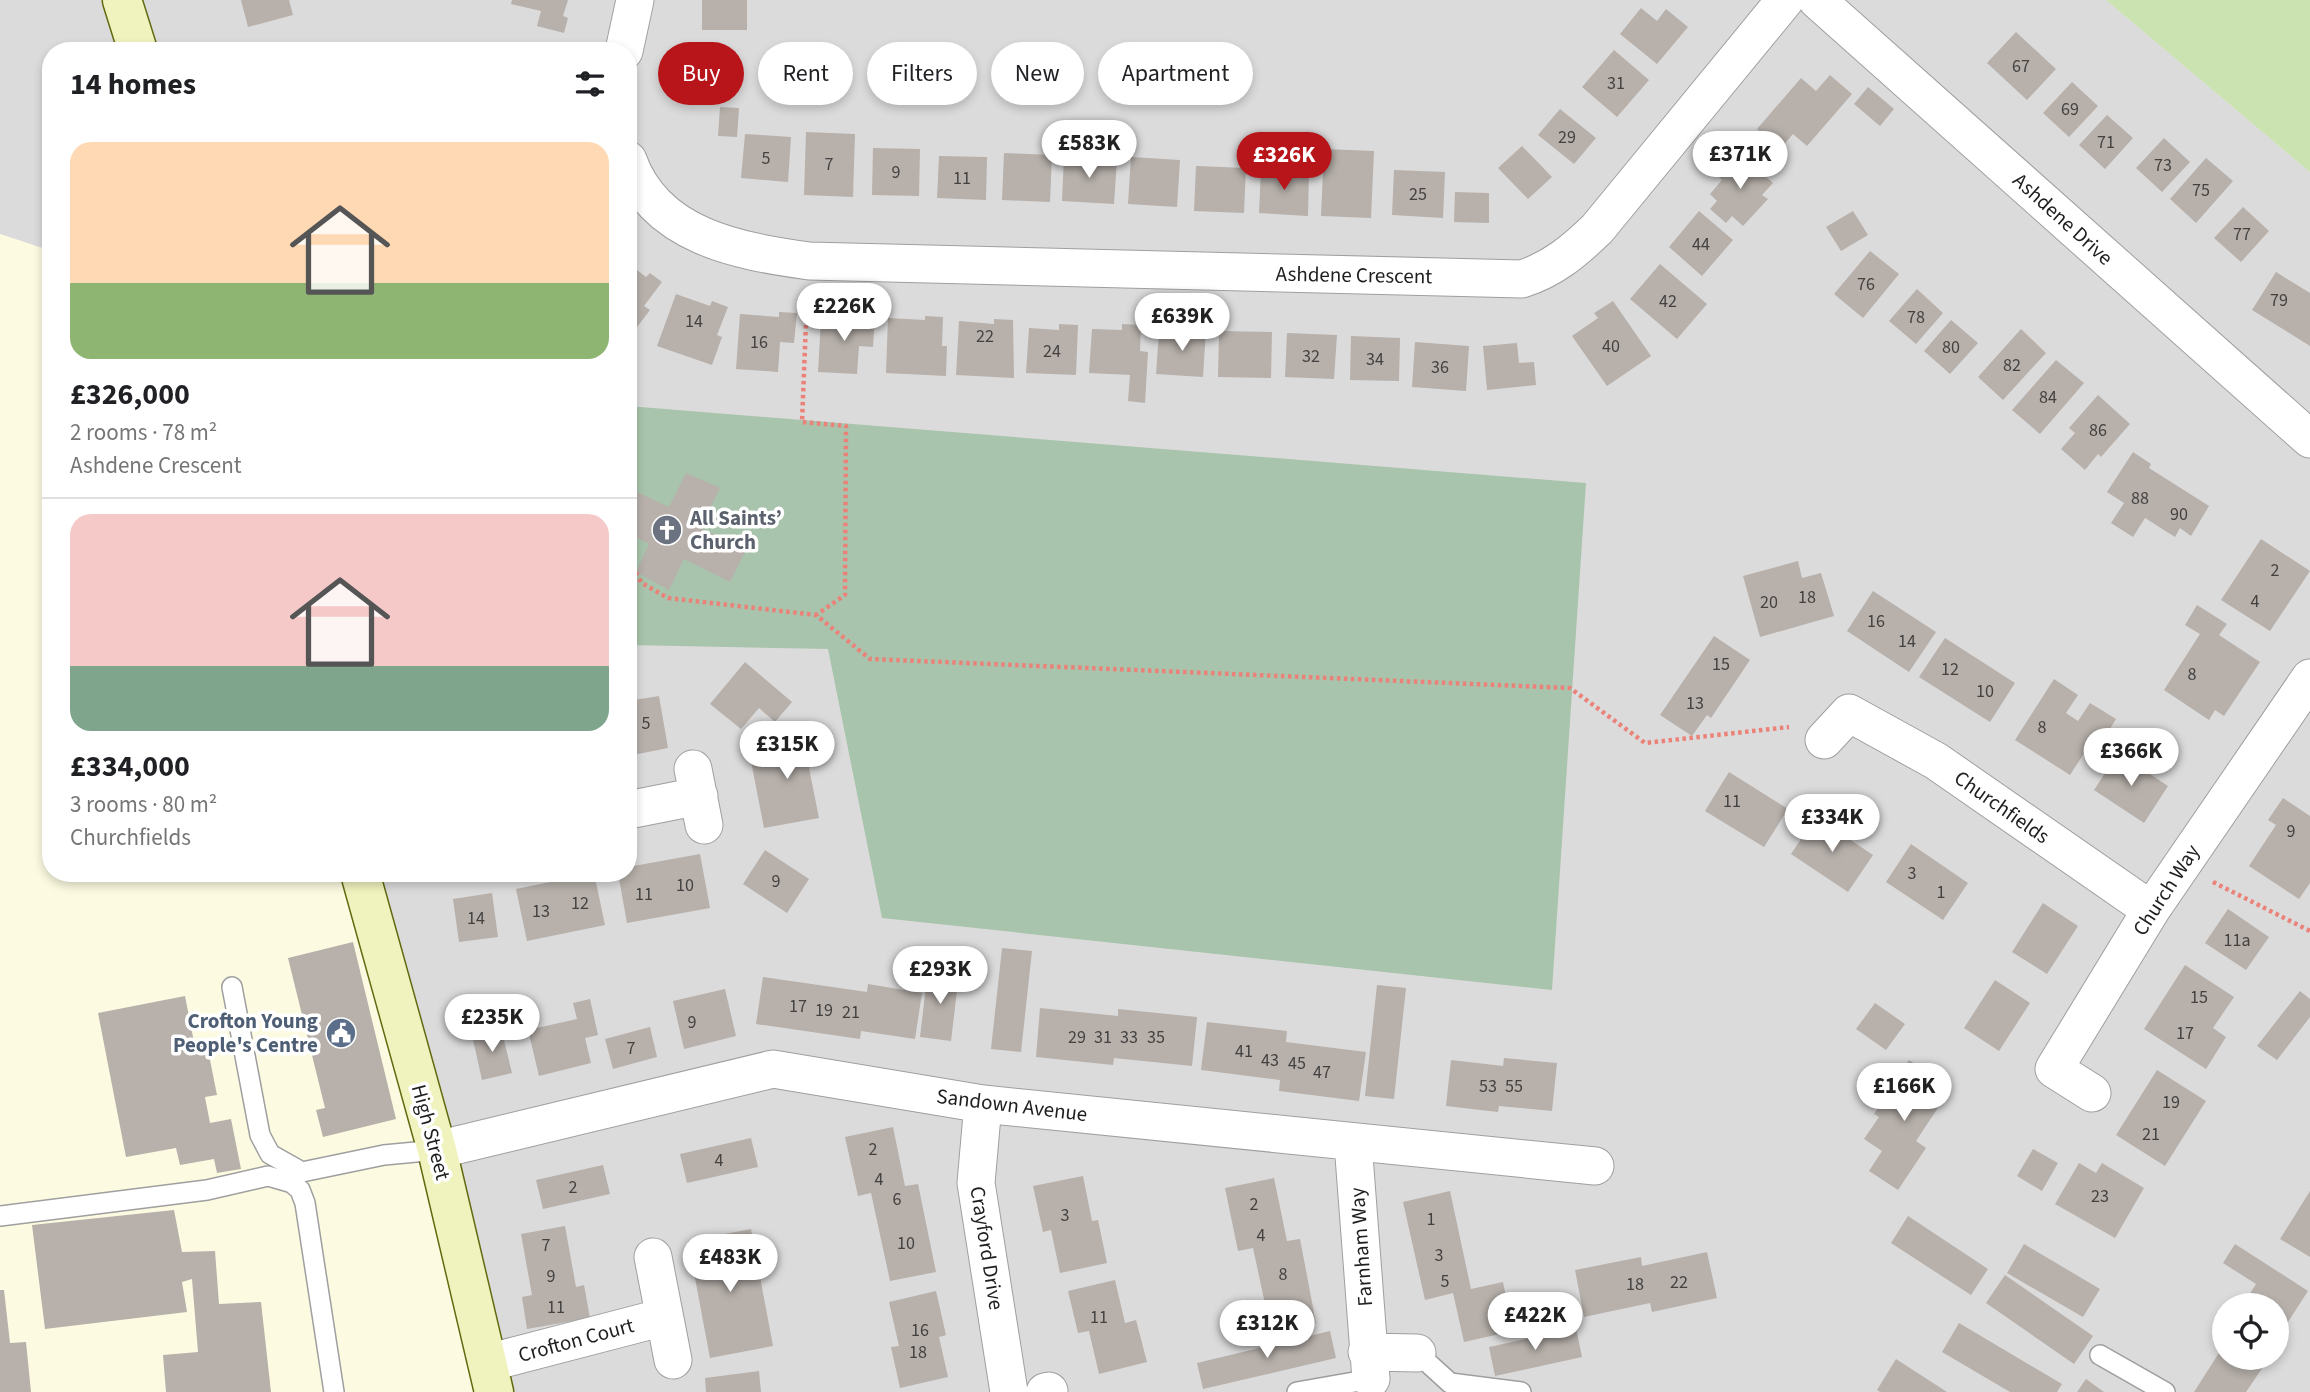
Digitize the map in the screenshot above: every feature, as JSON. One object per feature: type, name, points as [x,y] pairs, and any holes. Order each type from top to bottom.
[{"type":"street","points":[[122,0],[135,42]]},
{"type":"street","points":[[626,42],[635,0]]},
{"type":"street","name":"Ashdene Crescent","points":[[637,179],[663,212],[700,236],[742,251],[809,261],[1522,279],[1543,272],[1568,257],[1597,229],[1785,0]]},
{"type":"street","name":"Ashdene Drive","points":[[1817,0],[2310,439]]},
{"type":"street","name":"Church Way","points":[[2092,1093],[2054,1069],[2151,910],[2310,678]]},
{"type":"street","name":"Churchfields","points":[[1824,740],[1835,704],[1936,761],[2151,910]]},
{"type":"street","points":[[637,808],[699,797]]},
{"type":"street","name":"High Street","points":[[363,882],[438,1150],[490,1377]]},
{"type":"street","name":"Sandown Avenue","points":[[438,1150],[773,1069],[983,1104],[1595,1166]]},
{"type":"street","name":"Crayford Drive","points":[[983,1104],[976,1182],[1009,1392]]},
{"type":"street","name":"Farnham Way","points":[[1353,1143],[1369,1366]]},
{"type":"street","name":"Crofton Court","points":[[653,1257],[673,1360]]},
{"type":"street","name":"Crofton Court","points":[[490,1377],[664,1317]]},
{"type":"street","points":[[1369,1366],[1417,1353]]},
{"type":"lane","points":[[232,987],[260,1135],[270,1154],[302,1172],[384,1155],[438,1150]]},
{"type":"lane","points":[[0,1216],[207,1190],[268,1176],[292,1183],[300,1190],[305,1203],[334,1392]]},
{"type":"lane","points":[[1417,1353],[1450,1383],[1521,1392]]},
{"type":"lane","points":[[2099,1355],[2165,1392]]},
{"type":"lane","points":[[1297,1392],[1369,1366]]},
{"type":"path","points":[[809,261],[802,422],[846,426],[845,594],[816,615]]},
{"type":"path","points":[[637,575],[642,583],[668,598],[816,615],[870,659],[1570,688],[1644,743],[1787,726],[1824,740]]},
{"type":"path","points":[[2181,866],[2310,931]]},
{"type":"shaded area","points":[[0,0],[2106,0],[2310,172],[2310,1392],[494,1392],[362,882],[637,882],[637,42],[42,42],[42,248],[0,234]]},
{"type":"shaded area","points":[[0,234],[42,248],[42,882],[362,882],[494,1392],[0,1392]]},
{"type":"shaded area","points":[[637,407],[1586,483],[1552,990],[882,918],[828,649],[637,645]]},
{"type":"green space","points":[[2106,0],[2310,0],[2310,172]]},
{"type":"building","points":[[241,0],[289,0],[293,15],[248,27]]},
{"type":"building","points":[[512,0],[568,0],[563,16],[568,18],[564,33],[537,26],[541,11],[511,4]]},
{"type":"building","points":[[702,0],[747,0],[747,30],[702,30]]},
{"type":"building","points":[[1641,8],[1657,21],[1666,9],[1688,27],[1657,64],[1620,34]]},
{"type":"building","points":[[2016,32],[2056,69],[2027,100],[1987,63]]},
{"type":"building","points":[[1614,50],[1649,80],[1617,117],[1582,87]]},
{"type":"building","points":[[1830,75],[1852,94],[1807,146],[1793,134],[1780,149],[1757,129],[1801,78],[1816,91]]},
{"type":"building","points":[[2072,82],[2098,106],[2069,137],[2043,113]]},
{"type":"building","points":[[1868,87],[1894,109],[1880,126],[1854,104]]},
{"type":"building","points":[[720,107],[739,108],[737,137],[718,136]]},
{"type":"building","points":[[1560,109],[1596,138],[1574,164],[1538,135]]},
{"type":"building","points":[[2107,115],[2133,138],[2105,169],[2079,145]]},
{"type":"building","points":[[806,132],[855,134],[853,197],[804,195]]},
{"type":"building","points":[[745,134],[791,137],[788,182],[741,178]]},
{"type":"building","points":[[2164,138],[2190,162],[2162,192],[2136,168]]},
{"type":"building","points":[[1522,146],[1552,177],[1528,199],[1498,168]]},
{"type":"building","points":[[873,148],[920,149],[919,196],[872,195]]},
{"type":"building","points":[[1324,149],[1374,151],[1371,218],[1321,216]]},
{"type":"building","points":[[1738,152],[1773,183],[1762,195],[1768,199],[1743,226],[1732,216],[1726,223],[1710,209],[1717,201],[1710,194],[1722,180],[1717,175]]},
{"type":"building","points":[[1004,153],[1052,155],[1050,202],[1002,200]]},
{"type":"building","points":[[1064,155],[1117,159],[1114,204],[1062,201]]},
{"type":"building","points":[[939,156],[987,157],[986,200],[937,198]]},
{"type":"building","points":[[1131,157],[1180,160],[1177,207],[1128,204]]},
{"type":"building","points":[[2206,158],[2233,181],[2196,223],[2170,199]]},
{"type":"building","points":[[1196,166],[1246,168],[1244,213],[1194,211]]},
{"type":"building","points":[[1261,169],[1309,171],[1308,216],[1259,213]]},
{"type":"building","points":[[1394,170],[1445,172],[1443,218],[1392,215]]},
{"type":"building","points":[[1455,192],[1489,193],[1489,223],[1454,222]]},
{"type":"building","points":[[2243,207],[2269,231],[2241,262],[2214,238]]},
{"type":"building","points":[[1699,211],[1733,240],[1702,276],[1669,247]]},
{"type":"building","points":[[1853,211],[1868,235],[1841,251],[1826,227]]},
{"type":"building","points":[[1870,251],[1899,274],[1863,318],[1834,294]]},
{"type":"building","points":[[1660,264],[1707,304],[1677,339],[1630,299]]},
{"type":"building","points":[[637,270],[646,277],[650,273],[662,282],[644,306],[650,310],[637,327]]},
{"type":"building","points":[[2276,272],[2310,293],[2310,346],[2252,310]]},
{"type":"building","points":[[1917,289],[1943,313],[1916,344],[1889,321]]},
{"type":"building","points":[[676,294],[710,306],[712,301],[728,307],[717,335],[722,337],[712,365],[657,346]]},
{"type":"building","points":[[1613,301],[1651,356],[1607,386],[1572,336],[1598,318],[1594,313]]},
{"type":"building","points":[[779,312],[797,313],[794,343],[780,342],[778,372],[736,369],[740,314],[779,317]]},
{"type":"building","points":[[858,315],[875,316],[873,347],[859,346],[857,374],[818,372],[821,318],[857,320]]},
{"type":"building","points":[[925,316],[943,317],[942,346],[947,346],[946,376],[886,373],[888,318],[925,320]]},
{"type":"building","points":[[994,319],[1013,320],[1014,378],[956,375],[959,321],[994,324]]},
{"type":"building","points":[[1951,320],[1978,343],[1950,374],[1924,351]]},
{"type":"building","points":[[1059,324],[1078,325],[1076,375],[1026,373],[1029,328],[1059,330]]},
{"type":"building","points":[[1122,324],[1141,325],[1140,351],[1148,352],[1145,403],[1128,401],[1130,375],[1089,373],[1092,329],[1122,330]]},
{"type":"building","points":[[1188,328],[1206,329],[1203,377],[1156,374],[1159,332],[1187,334]]},
{"type":"building","points":[[2021,329],[2046,353],[2003,400],[1978,377]]},
{"type":"building","points":[[1219,331],[1272,332],[1271,378],[1218,377]]},
{"type":"building","points":[[1287,333],[1337,335],[1334,379],[1285,377]]},
{"type":"building","points":[[1351,336],[1400,338],[1399,381],[1350,380]]},
{"type":"building","points":[[1415,342],[1469,346],[1466,391],[1412,387]]},
{"type":"building","points":[[1517,343],[1519,363],[1534,362],[1536,385],[1487,390],[1483,346]]},
{"type":"building","points":[[2056,360],[2084,383],[2040,434],[2012,410]]},
{"type":"building","points":[[2098,395],[2130,424],[2101,457],[2098,454],[2085,470],[2061,449],[2075,433],[2069,428]]},
{"type":"building","points":[[2133,452],[2151,464],[2149,468],[2209,506],[2191,536],[2180,528],[2175,537],[2145,518],[2133,537],[2111,523],[2124,503],[2107,492]]},
{"type":"building","name":"All Saints’ Church","points":[[686,473],[720,488],[700,528],[746,550],[730,582],[684,559],[669,590],[637,573],[649,544],[637,538],[637,492],[669,507]]},
{"type":"building","points":[[2261,539],[2310,571],[2270,631],[2221,600]]},
{"type":"building","points":[[1798,561],[1802,578],[1821,573],[1834,616],[1760,637],[1743,576]]},
{"type":"building","points":[[1873,591],[1936,632],[1909,672],[1847,631]]},
{"type":"building","points":[[2197,605],[2227,624],[2219,635],[2260,662],[2224,716],[2215,710],[2209,720],[2164,690],[2200,634],[2185,625]]},
{"type":"building","points":[[1714,636],[1750,660],[1711,718],[1707,715],[1692,736],[1660,715]]},
{"type":"building","points":[[1945,638],[2015,683],[1990,722],[1919,677]]},
{"type":"building","points":[[745,662],[792,702],[775,722],[759,708],[741,729],[710,704]]},
{"type":"building","points":[[2054,679],[2078,695],[2066,713],[2078,721],[2090,703],[2116,719],[2103,740],[2096,735],[2070,775],[2015,740]]},
{"type":"building","points":[[659,696],[668,748],[637,754],[637,700]]},
{"type":"building","points":[[824,736],[828,759],[808,763],[819,818],[764,828],[749,751]]},
{"type":"building","points":[[2118,753],[2168,786],[2144,823],[2094,790]]},
{"type":"building","points":[[1729,772],[1788,809],[1764,847],[1705,811]]},
{"type":"building","points":[[2283,798],[2310,816],[2310,883],[2299,899],[2249,866],[2276,825],[2268,820]]},
{"type":"building","points":[[1816,817],[1873,855],[1848,892],[1791,854]]},
{"type":"building","points":[[1911,844],[1968,883],[1943,920],[1886,882]]},
{"type":"building","points":[[765,850],[809,879],[787,913],[743,884]]},
{"type":"building","points":[[700,854],[710,908],[627,923],[620,882],[637,882],[637,865]]},
{"type":"building","points":[[550,882],[596,882],[605,925],[527,941],[516,889]]},
{"type":"building","points":[[492,893],[498,937],[459,942],[453,899]]},
{"type":"building","points":[[2043,903],[2078,926],[2047,974],[2012,952]]},
{"type":"building","points":[[2228,909],[2269,937],[2246,970],[2205,943]]},
{"type":"building","name":"Crofton Young People's Centre","points":[[353,942],[396,1119],[323,1137],[316,1110],[325,1108],[288,958]]},
{"type":"building","points":[[1002,948],[1032,951],[1021,1052],[991,1049]]},
{"type":"building","points":[[2185,965],[2234,997],[2213,1028],[2226,1037],[2206,1069],[2144,1029]]},
{"type":"building","points":[[928,970],[959,974],[951,1041],[920,1037]]},
{"type":"building","points":[[763,977],[867,992],[868,984],[922,993],[915,1039],[861,1031],[860,1039],[756,1024]]},
{"type":"building","points":[[1995,980],[2030,1003],[1999,1051],[1964,1028]]},
{"type":"building","points":[[1377,985],[1406,988],[1394,1099],[1365,1096]]},
{"type":"building","points":[[725,989],[736,1036],[684,1049],[673,1001]]},
{"type":"building","points":[[2300,991],[2310,999],[2310,1017],[2277,1060],[2257,1046]]},
{"type":"building","points":[[185,996],[194,1042],[206,1040],[217,1095],[205,1097],[210,1123],[231,1119],[241,1169],[217,1173],[214,1159],[180,1165],[176,1148],[126,1157],[98,1013]]},
{"type":"building","points":[[590,999],[598,1035],[585,1038],[591,1063],[539,1076],[528,1030],[577,1019],[573,1003]]},
{"type":"building","points":[[1875,1003],[1905,1024],[1886,1050],[1856,1029]]},
{"type":"building","points":[[1040,1008],[1118,1016],[1118,1009],[1197,1017],[1192,1066],[1114,1058],[1113,1065],[1036,1057]]},
{"type":"building","points":[[1207,1022],[1287,1031],[1286,1042],[1366,1052],[1359,1101],[1279,1091],[1280,1080],[1201,1070]]},
{"type":"building","points":[[650,1027],[657,1057],[613,1069],[605,1039]]},
{"type":"building","points":[[501,1028],[512,1073],[482,1080],[472,1035]]},
{"type":"building","points":[[1504,1058],[1557,1063],[1552,1111],[1499,1106],[1498,1112],[1446,1106],[1451,1060],[1503,1066]]},
{"type":"building","points":[[1909,1060],[1951,1088],[1916,1141],[1926,1148],[1898,1190],[1869,1171],[1882,1151],[1864,1139],[1879,1117],[1874,1114]]},
{"type":"building","points":[[2157,1070],[2206,1101],[2165,1166],[2116,1135]]},
{"type":"building","points":[[893,1127],[905,1186],[918,1184],[936,1272],[890,1281],[871,1193],[858,1196],[845,1137]]},
{"type":"building","points":[[751,1138],[758,1167],[687,1183],[680,1154]]},
{"type":"building","points":[[2033,1149],[2058,1163],[2042,1191],[2017,1176]]},
{"type":"building","points":[[2079,1163],[2096,1173],[2102,1163],[2144,1188],[2115,1238],[2055,1204]]},
{"type":"building","points":[[603,1165],[610,1194],[543,1209],[536,1180]]},
{"type":"building","points":[[1083,1176],[1092,1221],[1098,1220],[1107,1263],[1060,1273],[1051,1230],[1043,1232],[1033,1186]]},
{"type":"building","points":[[1274,1178],[1287,1241],[1300,1239],[1316,1323],[1260,1335],[1256,1315],[1267,1313],[1253,1248],[1238,1251],[1225,1188]]},
{"type":"building","points":[[1450,1191],[1471,1289],[1503,1282],[1513,1331],[1464,1342],[1453,1293],[1425,1300],[1403,1202]]},
{"type":"building","points":[[2310,1191],[2310,1257],[2280,1239]]},
{"type":"building","points":[[174,1210],[182,1252],[215,1251],[219,1304],[261,1302],[271,1392],[166,1392],[163,1355],[198,1352],[192,1279],[182,1282],[187,1312],[45,1329],[32,1225]]},
{"type":"building","points":[[1908,1216],[1988,1269],[1971,1295],[1891,1243]]},
{"type":"building","points":[[565,1226],[576,1287],[584,1285],[590,1318],[527,1329],[522,1297],[532,1295],[521,1234]]},
{"type":"building","points":[[751,1229],[773,1346],[710,1358],[688,1241]]},
{"type":"building","points":[[2024,1244],[2100,1289],[2083,1317],[2007,1273]]},
{"type":"building","points":[[2235,1244],[2308,1291],[2289,1320],[2289,1293],[2250,1293],[2256,1284],[2223,1263]]},
{"type":"building","points":[[1707,1252],[1717,1298],[1652,1312],[1650,1303],[1584,1317],[1575,1270],[1641,1257],[1642,1266]]},
{"type":"building","points":[[2005,1275],[2093,1336],[2074,1364],[1986,1303]]},
{"type":"building","points":[[1115,1280],[1125,1323],[1136,1320],[1147,1362],[1099,1374],[1089,1331],[1078,1333],[1068,1291]]},
{"type":"building","points":[[0,1290],[4,1290],[10,1343],[26,1342],[31,1392],[0,1392]]},
{"type":"building","points":[[936,1291],[946,1335],[939,1337],[948,1377],[900,1388],[891,1347],[899,1346],[889,1302]]},
{"type":"building","points":[[1959,1323],[2062,1384],[2057,1392],[2010,1392],[1942,1352]]},
{"type":"building","points":[[1576,1328],[1582,1357],[1495,1376],[1489,1347]]},
{"type":"building","points":[[1330,1331],[1336,1358],[1203,1389],[1197,1363]]},
{"type":"building","points":[[1896,1359],[1947,1392],[1880,1392],[1877,1390]]},
{"type":"building","points":[[2212,1364],[2212,1370],[2261,1370],[2246,1392],[2194,1392]]},
{"type":"building","points":[[759,1371],[761,1392],[706,1392],[705,1378]]},
{"type":"building","points":[[2086,1379],[2104,1392],[2077,1392]]},
{"type":"place","name":"All Saints’ Church","points":[[667,530]]},
{"type":"place","name":"Crofton Young People's Centre","points":[[341,1033]]}]
